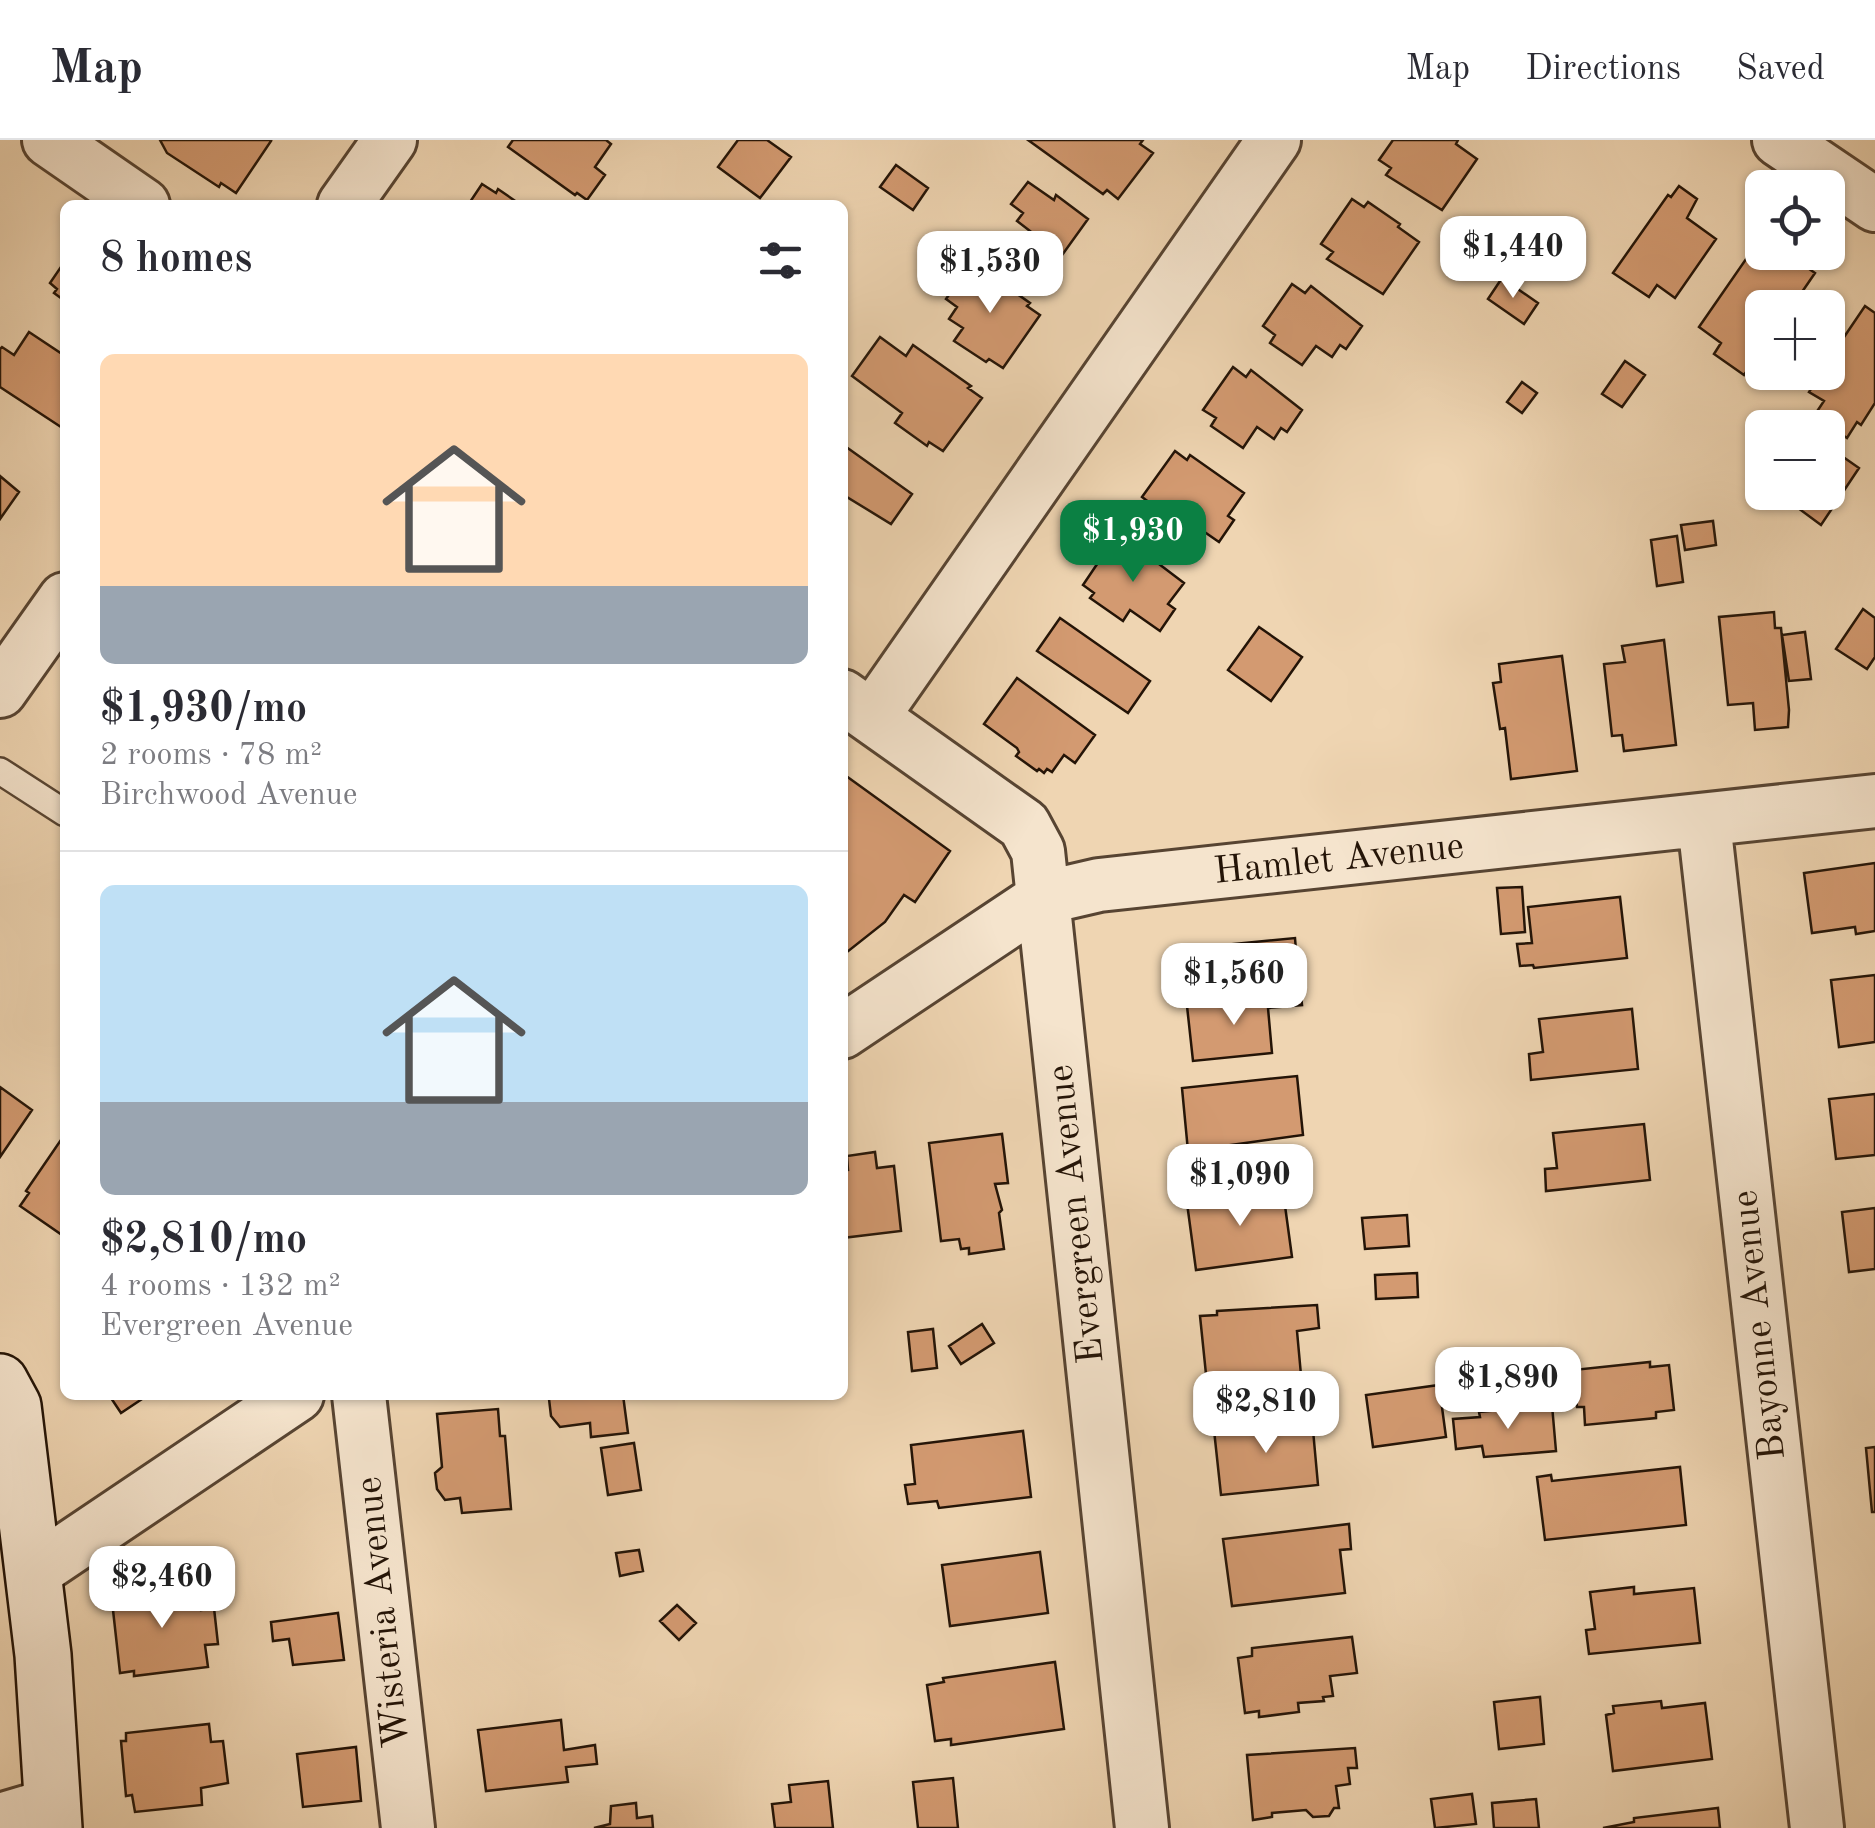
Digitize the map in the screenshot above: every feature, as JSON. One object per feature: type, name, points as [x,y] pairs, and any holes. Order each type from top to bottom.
[{"type":"street","points":[[49,140],[136,200]]},
{"type":"street","points":[[348,200],[390,140]]},
{"type":"street","points":[[857,706],[1274,140]]},
{"type":"street","points":[[1780,140],[1875,205]]},
{"type":"street","points":[[0,691],[60,606]]},
{"type":"street","name":"Evergreen Avenue","points":[[857,706],[1024,824],[1038,851],[1142,1828]]},
{"type":"street","name":"Hamlet Avenue","points":[[848,1028],[1043,898],[1099,885],[1875,801]]},
{"type":"street","name":"Bayonne Avenue","points":[[1704,822],[1818,1828]]},
{"type":"street","points":[[0,1382],[13,1406],[10,1468],[34,1572],[52,1817],[0,1820]]},
{"type":"street","points":[[34,1572],[290,1400]]},
{"type":"street","name":"Wisteria Avenue","points":[[360,1400],[408,1828]]},
{"type":"lane","points":[[0,771],[60,810]]},
{"type":"building","points":[[160,140],[271,141],[236,193],[221,183],[219,187],[167,153]]},
{"type":"building","points":[[513,140],[606,140],[611,144],[595,167],[605,175],[587,200],[508,147]]},
{"type":"building","points":[[738,140],[767,140],[791,157],[760,198],[718,167]]},
{"type":"building","points":[[1028,140],[1143,140],[1140,144],[1153,153],[1118,199],[1107,190],[1103,194]]},
{"type":"building","points":[[1393,140],[1458,140],[1456,144],[1477,159],[1442,210],[1386,175],[1391,168],[1379,160]]},
{"type":"building","points":[[896,165],[928,188],[913,210],[880,187]]},
{"type":"building","points":[[1028,182],[1054,200],[1056,195],[1088,219],[1047,276],[1015,252],[1030,231],[1017,221],[1023,213],[1011,204]]},
{"type":"building","points":[[482,184],[514,200],[471,200]]},
{"type":"building","points":[[1679,186],[1697,199],[1687,218],[1716,239],[1675,298],[1657,285],[1649,297],[1613,273],[1668,195],[1671,197]]},
{"type":"building","points":[[1352,199],[1364,207],[1368,202],[1419,242],[1383,294],[1327,259],[1333,252],[1321,244]]},
{"type":"building","points":[[1745,261],[1745,270],[1815,273],[1803,290],[1745,290],[1744,375],[1714,354],[1721,343],[1699,327]]},
{"type":"building","points":[[972,262],[1030,303],[1027,306],[1040,315],[1003,368],[954,341],[963,328],[949,319],[957,307],[946,299]]},
{"type":"building","points":[[60,268],[60,297],[50,283]]},
{"type":"building","points":[[1502,278],[1538,303],[1524,324],[1488,299]]},
{"type":"building","points":[[1292,284],[1305,293],[1311,286],[1362,326],[1346,349],[1340,345],[1332,357],[1316,346],[1302,365],[1270,343],[1275,335],[1263,326]]},
{"type":"building","points":[[1865,306],[1875,313],[1875,403],[1847,438],[1845,410],[1818,410],[1824,401],[1809,392],[1845,390],[1845,336]]},
{"type":"building","points":[[29,332],[60,353],[60,426],[0,387],[0,349],[14,355]]},
{"type":"building","points":[[880,337],[906,356],[913,345],[982,398],[943,451],[929,442],[927,446],[895,423],[902,413],[852,376]]},
{"type":"building","points":[[1625,361],[1645,375],[1622,407],[1602,394]]},
{"type":"building","points":[[1233,367],[1246,377],[1251,370],[1302,410],[1287,432],[1281,428],[1274,439],[1257,427],[1243,448],[1211,426],[1216,418],[1203,410]]},
{"type":"building","points":[[1522,382],[1537,393],[1522,413],[1507,402]]},
{"type":"building","points":[[848,448],[912,494],[891,524],[848,498]]},
{"type":"building","points":[[1175,451],[1187,460],[1190,455],[1244,493],[1228,516],[1234,520],[1219,542],[1190,522],[1183,532],[1151,510],[1154,506],[1142,497]]},
{"type":"building","points":[[1845,458],[1859,468],[1845,489]]},
{"type":"building","points":[[0,476],[19,492],[0,519]]},
{"type":"building","points":[[1801,510],[1831,510],[1821,525]]},
{"type":"building","points":[[1713,521],[1716,545],[1685,550],[1681,525]]},
{"type":"building","points":[[1677,536],[1683,582],[1657,586],[1651,540]]},
{"type":"building","points":[[1114,539],[1126,547],[1130,542],[1184,583],[1168,604],[1175,609],[1160,631],[1130,610],[1123,621],[1090,598],[1094,593],[1083,585]]},
{"type":"building","points":[[1863,609],[1875,618],[1875,657],[1867,669],[1836,649]]},
{"type":"building","points":[[1774,612],[1775,628],[1781,628],[1788,727],[1755,730],[1753,703],[1728,705],[1719,617]]},
{"type":"building","points":[[1060,618],[1150,681],[1128,713],[1037,651]]},
{"type":"building","points":[[1259,627],[1302,657],[1271,701],[1228,670]]},
{"type":"building","points":[[1805,632],[1811,679],[1789,681],[1782,635]]},
{"type":"building","points":[[1664,640],[1676,745],[1624,751],[1622,735],[1612,736],[1604,664],[1625,662],[1622,646]]},
{"type":"building","points":[[1562,656],[1577,771],[1511,779],[1505,728],[1500,729],[1493,683],[1501,682],[1499,664]]},
{"type":"building","points":[[1017,678],[1095,735],[1075,763],[1064,755],[1052,772],[1037,771],[1016,756],[1017,748],[984,724]]},
{"type":"building","points":[[848,777],[950,851],[915,902],[904,895],[885,922],[848,951]]},
{"type":"building","points":[[1875,863],[1875,931],[1856,934],[1855,927],[1812,933],[1804,873]]},
{"type":"building","points":[[1522,887],[1525,932],[1501,934],[1497,888]]},
{"type":"building","points":[[1620,897],[1627,958],[1534,968],[1520,966],[1517,944],[1532,943],[1528,907]]},
{"type":"building","points":[[1295,938],[1297,963],[1184,973],[1182,949]]},
{"type":"building","points":[[1297,963],[1301,995],[1187,1006],[1184,973]]},
{"type":"building","points":[[1875,975],[1875,1042],[1839,1047],[1831,980]]},
{"type":"building","points":[[1301,995],[1302,1005],[1268,1008],[1272,1053],[1193,1061],[1187,1006]]},
{"type":"building","points":[[1632,1009],[1638,1069],[1531,1080],[1529,1054],[1543,1052],[1539,1019]]},
{"type":"building","points":[[1297,1076],[1303,1135],[1188,1151],[1182,1088]]},
{"type":"building","points":[[0,1087],[32,1110],[0,1157]]},
{"type":"building","points":[[1875,1094],[1875,1155],[1836,1159],[1829,1099]]},
{"type":"building","points":[[1644,1124],[1650,1180],[1546,1191],[1545,1169],[1557,1168],[1553,1133]]},
{"type":"building","points":[[1002,1134],[1008,1183],[995,1184],[1002,1210],[999,1213],[1004,1249],[969,1254],[969,1248],[961,1249],[959,1239],[941,1241],[929,1143]]},
{"type":"building","points":[[60,1141],[60,1234],[20,1206],[29,1193],[26,1191]]},
{"type":"building","points":[[875,1152],[877,1168],[894,1166],[901,1231],[848,1237],[848,1156]]},
{"type":"building","points":[[1264,1186],[1265,1194],[1283,1191],[1292,1257],[1196,1270],[1187,1203],[1232,1197],[1232,1191]]},
{"type":"building","points":[[1875,1208],[1875,1269],[1849,1272],[1842,1212]]},
{"type":"building","points":[[1407,1215],[1409,1246],[1365,1249],[1362,1218]]},
{"type":"building","points":[[1417,1273],[1418,1297],[1376,1299],[1375,1275]]},
{"type":"building","points":[[1317,1305],[1319,1328],[1297,1331],[1301,1375],[1207,1384],[1200,1316],[1217,1315],[1217,1311]]},
{"type":"building","points":[[982,1324],[994,1343],[961,1364],[949,1346]]},
{"type":"building","points":[[933,1329],[937,1368],[912,1371],[908,1332]]},
{"type":"building","points":[[1650,1362],[1650,1367],[1669,1365],[1674,1410],[1656,1412],[1656,1418],[1585,1425],[1584,1407],[1577,1407],[1573,1370]]},
{"type":"building","points":[[1439,1385],[1446,1437],[1373,1447],[1366,1395]]},
{"type":"building","points":[[112,1400],[140,1400],[121,1413]]},
{"type":"building","points":[[549,1400],[624,1400],[628,1433],[591,1437],[590,1423],[560,1427],[551,1416]]},
{"type":"building","points":[[1552,1405],[1556,1451],[1484,1457],[1482,1446],[1456,1449],[1453,1419],[1480,1417],[1479,1412]]},
{"type":"building","points":[[498,1409],[500,1436],[505,1436],[511,1509],[462,1513],[460,1498],[445,1500],[437,1489],[435,1473],[442,1467],[437,1414]]},
{"type":"building","points":[[1260,1416],[1261,1424],[1312,1419],[1318,1485],[1221,1495],[1214,1430],[1232,1427],[1232,1419]]},
{"type":"building","points":[[1023,1431],[1031,1497],[939,1508],[937,1501],[908,1504],[905,1485],[915,1484],[911,1445]]},
{"type":"building","points":[[634,1443],[641,1490],[608,1495],[601,1448]]},
{"type":"building","points":[[1875,1447],[1875,1512],[1872,1512],[1866,1448]]},
{"type":"building","points":[[1680,1467],[1686,1525],[1545,1540],[1537,1477],[1551,1475],[1552,1481]]},
{"type":"building","points":[[1349,1524],[1351,1549],[1340,1550],[1345,1593],[1232,1606],[1223,1539]]},
{"type":"building","points":[[639,1550],[643,1571],[620,1576],[616,1553]]},
{"type":"building","points":[[1040,1552],[1048,1613],[950,1626],[942,1565]]},
{"type":"building","points":[[154,1587],[155,1601],[165,1600],[170,1590],[189,1588],[199,1597],[201,1610],[214,1608],[218,1644],[205,1645],[208,1667],[134,1676],[134,1671],[120,1673],[111,1592]]},
{"type":"building","points":[[1634,1587],[1634,1594],[1694,1588],[1700,1643],[1589,1654],[1586,1630],[1595,1629],[1590,1592]]},
{"type":"building","points":[[677,1605],[696,1623],[679,1640],[660,1621]]},
{"type":"building","points":[[338,1613],[344,1660],[293,1665],[289,1639],[273,1641],[271,1622]]},
{"type":"building","points":[[1352,1637],[1357,1673],[1330,1676],[1333,1696],[1323,1697],[1324,1701],[1298,1703],[1299,1712],[1259,1717],[1259,1711],[1245,1713],[1238,1658],[1252,1656],[1252,1648]]},
{"type":"building","points":[[1055,1662],[1064,1729],[951,1745],[951,1739],[935,1741],[927,1685],[944,1682],[943,1678]]},
{"type":"building","points":[[1540,1697],[1544,1744],[1499,1749],[1494,1702]]},
{"type":"building","points":[[1661,1701],[1662,1708],[1705,1703],[1712,1759],[1613,1771],[1606,1715],[1614,1713],[1613,1706]]},
{"type":"building","points":[[561,1720],[564,1750],[595,1745],[597,1764],[566,1767],[568,1782],[486,1791],[478,1730]]},
{"type":"building","points":[[209,1724],[211,1742],[223,1741],[228,1783],[201,1788],[202,1805],[135,1812],[132,1795],[126,1796],[121,1741],[126,1741],[126,1733]]},
{"type":"building","points":[[356,1747],[361,1801],[303,1807],[297,1754]]},
{"type":"building","points":[[1355,1748],[1357,1768],[1348,1768],[1350,1784],[1336,1786],[1339,1808],[1334,1808],[1329,1816],[1313,1817],[1306,1810],[1272,1813],[1272,1817],[1253,1820],[1247,1755]]},
{"type":"building","points":[[953,1778],[958,1828],[918,1828],[913,1782]]},
{"type":"building","points":[[828,1781],[833,1828],[775,1828],[772,1804],[791,1802],[789,1785]]},
{"type":"building","points":[[1472,1794],[1476,1824],[1435,1828],[1431,1799]]},
{"type":"building","points":[[1536,1799],[1539,1828],[1494,1828],[1492,1803]]},
{"type":"building","points":[[636,1803],[637,1818],[652,1816],[653,1828],[594,1828],[610,1824],[611,1806]]},
{"type":"building","points":[[1718,1808],[1720,1828],[1603,1828],[1634,1822],[1634,1818]]}]
